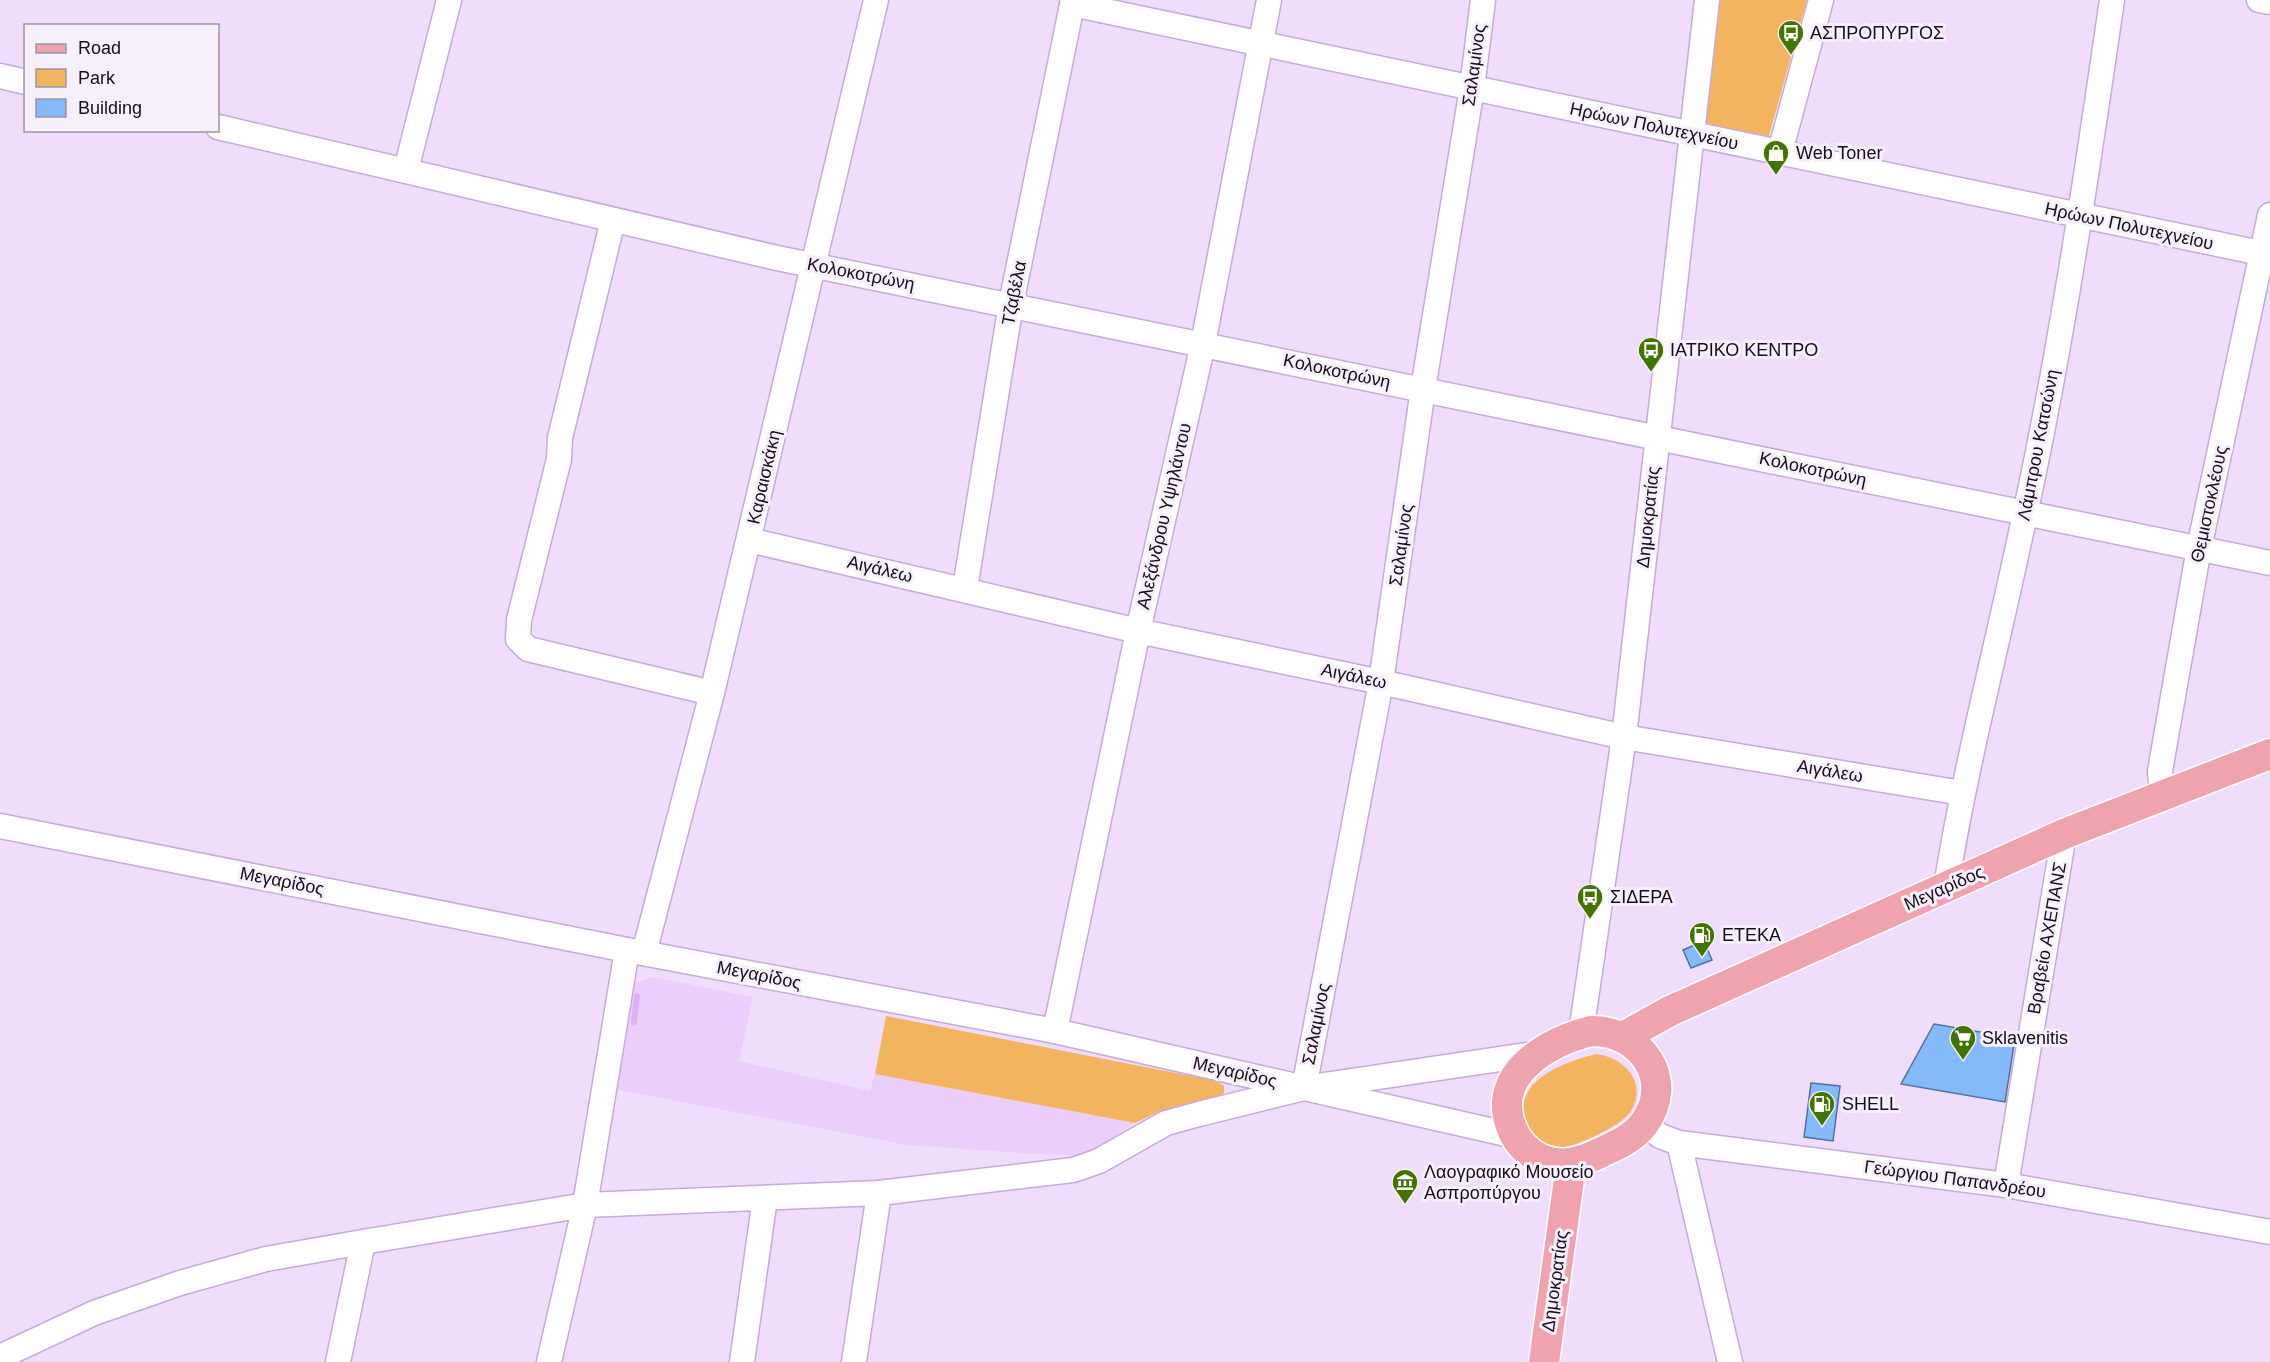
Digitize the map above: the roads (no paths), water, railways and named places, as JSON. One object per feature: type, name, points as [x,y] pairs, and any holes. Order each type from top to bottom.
[{"type":"main road","name":"Μεγαρίδος","points":[[1623,1037],[1670,1011],[2064,834],[2270,754]]},
{"type":"main road","points":[[1600,1031],[1623,1037],[1642,1052],[1655,1077],[1656,1097],[1645,1123],[1623,1142],[1591,1158],[1572,1164],[1548,1162],[1536,1156],[1515,1136],[1508,1113],[1509,1093],[1518,1072],[1540,1053],[1581,1034],[1600,1031]]},
{"type":"main road","name":"Δημοκρατίας","points":[[1544,1362],[1572,1164]]},
{"type":"street","points":[[406,170],[449,0]]},
{"type":"street","name":"Καραισκάκη","points":[[549,1362],[585,1205],[636,952],[712,693],[876,0]]},
{"type":"street","name":"Αλεξάνδρου Υψηλάντου","points":[[1055,1031],[1138,631],[1203,344],[1269,0]]},
{"type":"street","name":"Σαλαμίνος","points":[[1304,1088],[1382,682],[1423,389],[1472,88],[1483,0]]},
{"type":"street","name":"Δημοκρατίας","points":[[1581,1034],[1623,737],[1707,0]]},
{"type":"street","points":[[1780,152],[1821,0]]},
{"type":"street","name":"Λάμπρου Κατσώνη","points":[[1946,887],[1962,793],[2026,512],[2081,216],[2112,0]]},
{"type":"street","points":[[2259,0],[2270,2]]},
{"type":"street","name":"Ηρώων Πολυτεχνείου","points":[[1073,2],[1261,44],[2266,255]]},
{"type":"street","name":"Τζαβέλα","points":[[964,588],[1011,304],[1073,2]]},
{"type":"street","points":[[0,76],[24,82]]},
{"type":"street","name":"Κολοκοτρώνη","points":[[219,127],[613,220],[813,264],[2270,563]]},
{"type":"street","name":"Θεμιστοκλέους","points":[[2162,795],[2160,771],[2199,548],[2266,255],[2270,215]]},
{"type":"street","points":[[613,220],[560,438],[559,459],[519,620],[518,639],[528,649],[712,693]]},
{"type":"street","name":"Αιγάλεω","points":[[749,540],[964,588],[1138,631],[1382,682],[1623,737],[1962,793]]},
{"type":"street","name":"Μεγαρίδος","points":[[0,826],[636,952],[1055,1031],[1515,1136]]},
{"type":"street","name":"Βραβείο ΑΧΕΠΑΝΣ","points":[[2007,1185],[2064,834]]},
{"type":"street","points":[[0,1357],[94,1313],[180,1283],[266,1259],[585,1205],[879,1193],[1073,1170],[1099,1161],[1166,1123],[1304,1088],[1540,1053]]},
{"type":"street","name":"Γεώργιου Παπανδρέου","points":[[1645,1123],[1660,1136],[1679,1143],[2007,1185],[2270,1232]]},
{"type":"street","points":[[1679,1143],[1730,1362]]},
{"type":"street","points":[[854,1362],[879,1193]]},
{"type":"street","points":[[742,1362],[765,1198]]},
{"type":"street","points":[[338,1362],[363,1242]]},
{"type":"waterway","points":[[634,1022],[637,996]]},
{"type":"place","name":"ΑΣΠΡΟΠΥΡΓΟΣ","points":[[1791,56]]},
{"type":"place","name":"Web Toner","points":[[1776,176]]},
{"type":"place","name":"ΙΑΤΡΙΚΟ ΚΕΝΤΡΟ","points":[[1651,373]]},
{"type":"place","name":"ΣΙΔΕΡΑ","points":[[1590,920]]},
{"type":"place","name":"ΕΤΕΚΑ","points":[[1702,958]]},
{"type":"place","name":"Sklavenitis","points":[[1963,1061]]},
{"type":"place","name":"SHELL","points":[[1822,1127]]},
{"type":"place","name":"Λαογραφικό Μουσείο Ασπροπύργου","points":[[1405,1205]]}]
